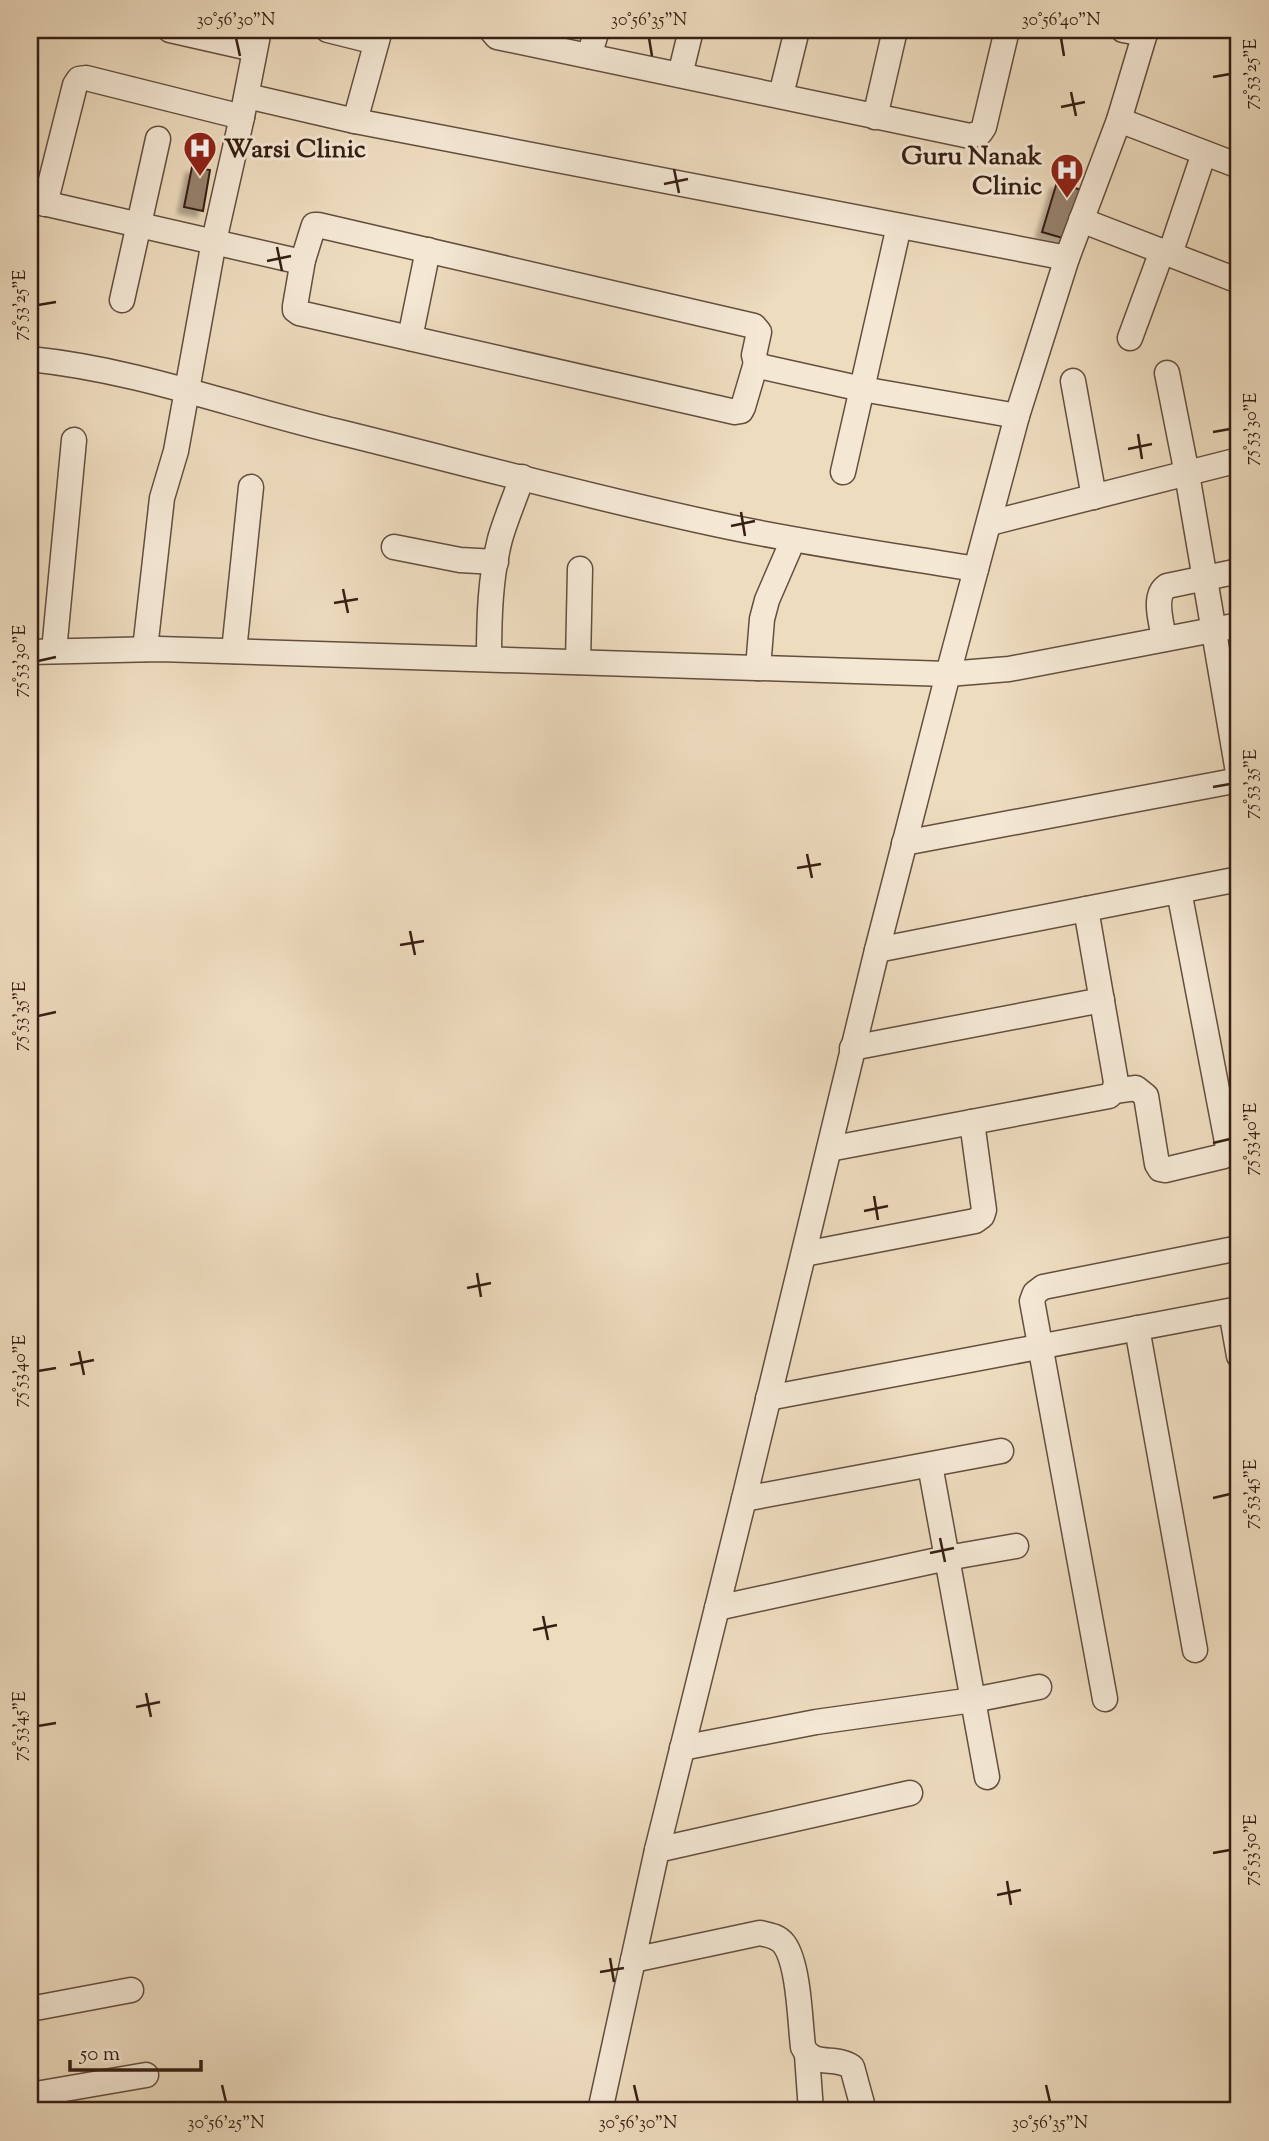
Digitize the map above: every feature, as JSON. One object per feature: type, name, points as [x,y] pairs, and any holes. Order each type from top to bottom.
[{"type":"street","points":[[145,649],[162,498],[176,451],[214,241],[257,40],[170,30]]},
{"type":"street","points":[[328,30],[378,36],[355,121]]},
{"type":"street","points":[[491,30],[497,37],[970,136],[980,133],[984,127],[1007,30]]},
{"type":"street","points":[[589,57],[597,30]]},
{"type":"street","points":[[680,75],[691,30]]},
{"type":"street","points":[[781,95],[797,30]]},
{"type":"street","points":[[875,117],[895,30]]},
{"type":"street","points":[[600,2111],[657,1850],[904,843],[1017,416],[1067,258],[1119,120],[1138,31]]},
{"type":"street","points":[[303,260],[297,261],[37,202],[79,79],[355,121],[1067,258]]},
{"type":"street","points":[[1119,120],[1239,166]]},
{"type":"street","points":[[122,300],[159,139]]},
{"type":"street","points":[[1130,338],[1204,153]]},
{"type":"street","points":[[1081,220],[1239,281]]},
{"type":"street","points":[[314,225],[428,250],[754,326],[759,332],[754,355],[756,363],[741,411],[735,412],[299,313],[295,306],[303,260],[314,225]]},
{"type":"street","points":[[843,472],[899,226]]},
{"type":"street","points":[[410,338],[428,250]]},
{"type":"street","points":[[30,359],[73,363],[124,373],[315,427],[649,510],[793,540],[976,569]]},
{"type":"street","points":[[756,363],[763,367],[862,389],[1017,416]]},
{"type":"street","points":[[904,843],[1239,779],[1167,373]]},
{"type":"street","points":[[1073,381],[1094,497]]},
{"type":"street","points":[[74,440],[42,651],[234,651],[948,674],[1009,669],[1239,625]]},
{"type":"street","points":[[990,523],[1239,460]]},
{"type":"street","points":[[489,659],[490,614],[496,562],[500,540],[522,477]]},
{"type":"street","points":[[234,651],[251,487]]},
{"type":"street","points":[[758,668],[762,619],[767,600],[793,540]]},
{"type":"street","points":[[394,547],[460,560],[496,562]]},
{"type":"street","points":[[579,662],[580,569]]},
{"type":"street","points":[[1164,639],[1158,598],[1161,590],[1167,586],[1239,571]]},
{"type":"street","points":[[877,950],[1239,879]]},
{"type":"street","points":[[830,1149],[1103,1098],[1114,1091],[1136,1088],[1146,1096],[1160,1169],[1224,1156],[1228,1153],[1215,1073],[1179,891]]},
{"type":"street","points":[[1086,909],[1116,1082],[1114,1091]]},
{"type":"street","points":[[852,1048],[1102,1000]]},
{"type":"street","points":[[804,1254],[975,1220],[982,1216],[984,1210],[972,1122]]},
{"type":"street","points":[[1105,1699],[1032,1301],[1035,1293],[1044,1286],[1239,1248]]},
{"type":"street","points":[[768,1398],[1235,1310],[1239,1356]]},
{"type":"street","points":[[1137,1328],[1195,1650]]},
{"type":"street","points":[[744,1499],[1001,1451]]},
{"type":"street","points":[[930,1465],[987,1777]]},
{"type":"street","points":[[717,1608],[947,1558],[1016,1546]]},
{"type":"street","points":[[682,1748],[1039,1687]]},
{"type":"street","points":[[657,1850],[910,1793]]},
{"type":"street","points":[[633,1960],[760,1933],[775,1936],[783,1943],[790,1956],[795,1978],[803,2047],[807,2055],[811,2111]]},
{"type":"street","points":[[30,2009],[131,1990]]},
{"type":"street","points":[[807,2055],[815,2060],[844,2061],[852,2067],[864,2111]]},
{"type":"street","points":[[36,2100],[146,2075]]},
{"type":"building","points":[[192,167],[210,170],[203,211],[184,207]]},
{"type":"building","points":[[1057,182],[1081,190],[1066,239],[1042,232]]},
{"type":"place","name":"Warsi Clinic","points":[[200,178]]},
{"type":"place","name":"Guru Nanak Clinic","points":[[1067,200]]}]
